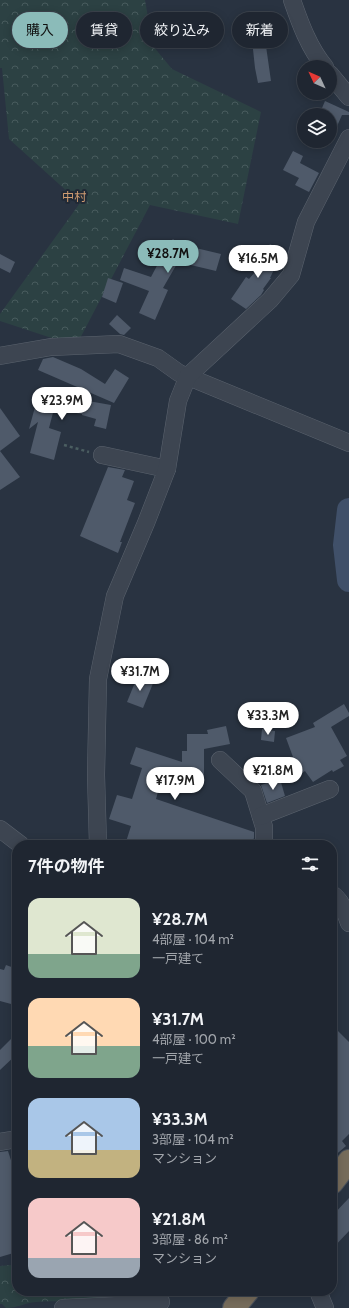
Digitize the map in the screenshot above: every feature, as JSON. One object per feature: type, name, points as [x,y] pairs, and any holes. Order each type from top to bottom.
[{"type":"highway","points":[[337,1177],[349,1161]]},
{"type":"highway","points":[[234,1308],[244,1296]]},
{"type":"street","points":[[292,0],[297,15],[319,60]]},
{"type":"street","points":[[337,82],[349,96]]},
{"type":"street","points":[[98,840],[96,775],[98,679],[115,596],[167,469],[178,401],[188,376],[270,300],[290,275],[306,222],[349,138]]},
{"type":"street","points":[[0,356],[51,347],[119,344],[158,358],[179,373],[349,443]]},
{"type":"street","points":[[102,455],[167,469]]},
{"type":"street","points":[[220,760],[253,790],[264,827],[264,840]]},
{"type":"street","points":[[260,816],[330,789]]},
{"type":"street","points":[[0,829],[14,840]]},
{"type":"street","points":[[337,898],[342,904],[349,923]]},
{"type":"street","points":[[0,1142],[12,1140]]},
{"type":"street","points":[[320,1296],[325,1308]]},
{"type":"street","points":[[63,1308],[126,1305],[164,1297]]},
{"type":"path","points":[[64,445],[102,455]]},
{"type":"green space","points":[[0,0],[145,0],[147,12],[140,12],[140,48],[155,48],[172,69],[261,112],[238,224],[150,205],[76,346],[0,321],[0,314],[80,203],[9,139],[2,68],[0,68]]},
{"type":"green space","points":[[11,1265],[12,1296],[115,1296],[82,1302],[36,1302],[6,1308],[0,1304],[0,1266]]},
{"type":"building","points":[[253,48],[266,48],[271,81],[258,83]]},
{"type":"building","points":[[325,101],[349,112],[349,115],[342,115],[337,126],[337,108],[322,108]]},
{"type":"building","points":[[293,151],[303,156],[300,163],[319,173],[309,192],[295,185],[299,178],[283,170]]},
{"type":"building","points":[[173,239],[179,244],[221,254],[216,271],[178,262],[163,288],[168,290],[155,320],[139,313],[149,291],[120,280],[124,268],[151,277],[169,243]]},
{"type":"building","points":[[270,244],[283,251],[271,278],[263,289],[264,290],[261,295],[246,309],[231,299],[246,277],[249,279],[267,258],[263,256]]},
{"type":"building","points":[[0,254],[15,262],[10,273],[0,268]]},
{"type":"building","points":[[108,278],[123,283],[116,303],[102,297]]},
{"type":"building","points":[[117,315],[131,328],[124,335],[120,334],[109,324]]},
{"type":"building","points":[[53,357],[81,369],[105,384],[115,369],[129,378],[114,403],[38,370],[43,359]]},
{"type":"building","points":[[43,393],[111,405],[106,429],[94,426],[96,419],[82,414],[54,409],[49,428],[61,432],[54,460],[30,453],[38,422],[29,429],[35,407],[41,408]]},
{"type":"building","points":[[0,408],[20,436],[0,451]]},
{"type":"building","points":[[0,451],[20,477],[0,490]]},
{"type":"building","points":[[108,467],[125,470],[122,477],[134,481],[127,500],[135,503],[120,542],[122,542],[118,553],[80,536]]},
{"type":"building","points":[[138,675],[154,681],[143,708],[127,702]]},
{"type":"building","points":[[344,704],[349,716],[331,727],[347,756],[340,760],[344,766],[333,772],[332,770],[313,782],[305,771],[296,777],[286,762],[293,757],[286,738],[315,727],[313,723]]},
{"type":"building","points":[[226,726],[230,744],[204,749],[204,781],[161,781],[156,799],[254,832],[253,840],[127,840],[131,826],[109,819],[117,795],[132,799],[142,768],[130,764],[136,747],[182,762],[182,751],[187,751],[187,734],[208,734],[207,730]]},
{"type":"building","points":[[262,729],[275,731],[274,742],[261,740]]},
{"type":"building","points":[[280,779],[285,796],[267,803],[261,785]]},
{"type":"building","points":[[6,965],[12,967],[11,1004],[0,1001],[0,969],[4,970]]},
{"type":"building","points":[[337,1030],[349,1042],[349,1134],[342,1141],[346,1146],[337,1154]]},
{"type":"building","points":[[12,1038],[12,1059],[0,1070],[0,1050]]},
{"type":"building","points":[[8,1151],[12,1163],[12,1253],[0,1257],[0,1152]]},
{"type":"building","points":[[349,1198],[349,1231],[337,1244],[337,1211]]},
{"type":"waterway","points":[[349,510],[345,545],[349,580]]},
{"type":"district","name":"中村","points":[[74,196]]}]
